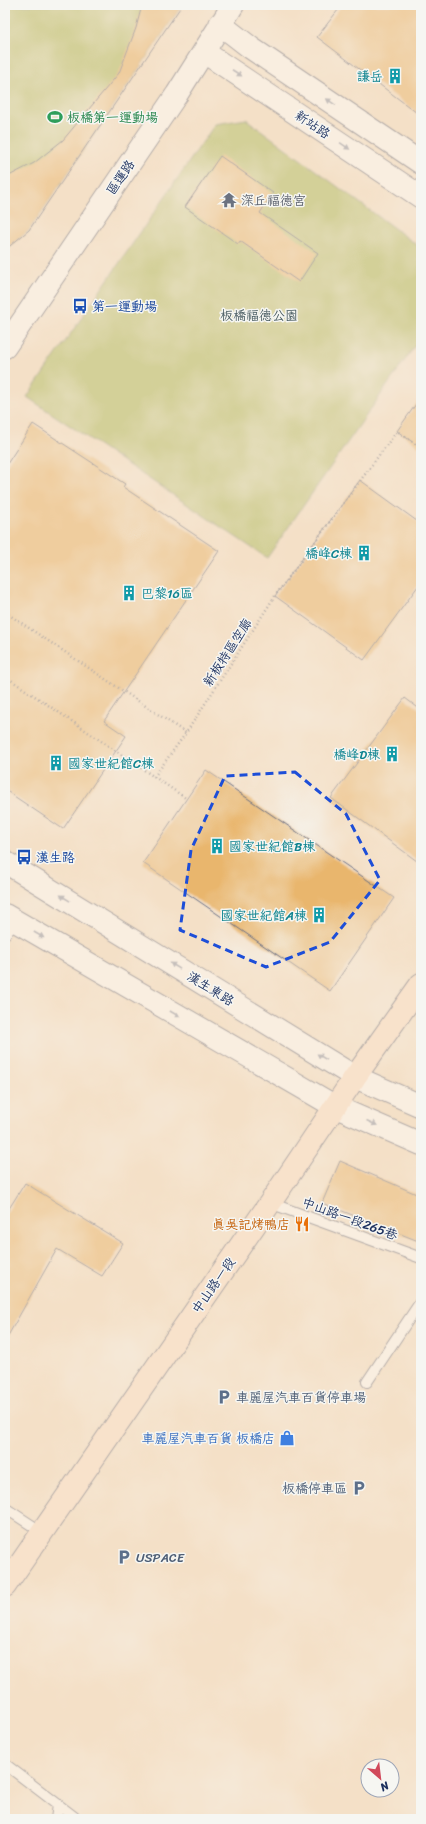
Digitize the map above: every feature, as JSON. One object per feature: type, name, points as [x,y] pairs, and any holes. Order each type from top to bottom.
[{"type":"main road","name":"中山路一段","points":[[5,1586],[270,1203],[355,1077],[421,984]]},
{"type":"street","name":"區運路","points":[[5,347],[204,52],[233,5]]},
{"type":"street","points":[[220,24],[251,48],[421,163]]},
{"type":"street","name":"新站路","points":[[204,52],[421,197]]},
{"type":"street","name":"漢生東路","points":[[5,862],[355,1077],[421,1106]]},
{"type":"street","points":[[9,924],[336,1107],[421,1144]]},
{"type":"lane","name":"中山路一段265巷","points":[[270,1203],[421,1258]]},
{"type":"lane","points":[[367,1382],[421,1301]]},
{"type":"lane","points":[[5,1508],[42,1532]]},
{"type":"lane","points":[[5,1764],[77,1819]]},
{"type":"lane","points":[[56,1819],[58,1805]]},
{"type":"path","name":"新板特區空廊","points":[[186,733],[275,596],[397,431],[421,448]]},
{"type":"path","points":[[5,612],[186,733],[154,777]]},
{"type":"path","points":[[5,676],[187,799]]},
{"type":"highlighted area","points":[[295,772],[346,814],[380,880],[330,942],[266,967],[180,930],[191,850],[225,776]]},
{"type":"green space","name":"板橋第一運動場","points":[[5,5],[182,5],[29,230],[5,250]]},
{"type":"green space","name":"板橋福德公園","points":[[246,119],[421,248],[421,337],[267,558],[27,397],[215,124]]},
{"type":"building","points":[[142,5],[182,5],[29,230],[5,250],[5,178],[34,163],[63,140],[119,73],[136,28]]},
{"type":"building","name":"謙岳","points":[[342,5],[421,5],[421,116],[317,37]]},
{"type":"building","name":"深丘福德宮","points":[[220,156],[273,193],[260,213],[318,253],[299,282],[240,241],[238,244],[185,207]]},
{"type":"building","points":[[421,397],[421,448],[397,431]]},
{"type":"building","points":[[33,424],[125,484],[123,487],[219,551],[104,721],[126,736],[63,829],[5,790],[5,467]]},
{"type":"building","name":"橋峰C棟","points":[[360,480],[421,524],[421,582],[364,660],[275,596]]},
{"type":"building","name":"橋峰D棟","points":[[405,698],[421,710],[421,864],[331,798]]},
{"type":"building","points":[[206,770],[394,898],[330,991],[143,863]]},
{"type":"building","points":[[340,1161],[421,1196],[421,1242],[322,1203]]},
{"type":"building","points":[[25,1183],[123,1243],[102,1276],[57,1249],[5,1341],[5,1215]]},
{"type":"place","name":"謙岳","points":[[395,76]]},
{"type":"place","name":"板橋第一運動場","points":[[55,117]]},
{"type":"place","name":"深丘福德宮","points":[[229,200]]},
{"type":"place","name":"第一運動場","points":[[80,306]]},
{"type":"place","name":"橋峰C棟","points":[[364,553]]},
{"type":"place","name":"巴黎16區","points":[[129,593]]},
{"type":"place","name":"橋峰D棟","points":[[392,754]]},
{"type":"place","name":"國家世紀館C棟","points":[[56,763]]},
{"type":"place","name":"國家世紀館B棟","points":[[217,846]]},
{"type":"place","name":"漢生路","points":[[24,857]]},
{"type":"place","name":"國家世紀館A棟","points":[[319,915]]},
{"type":"place","name":"真吳記烤鴨店","points":[[302,1224]]},
{"type":"place","name":"車麗屋汽車百貨停車場","points":[[224,1397]]},
{"type":"place","name":"車麗屋汽車百貨 板橋店","points":[[287,1438]]},
{"type":"place","name":"板橋停車區","points":[[359,1488]]},
{"type":"place","name":"USPACE","points":[[124,1557]]}]
